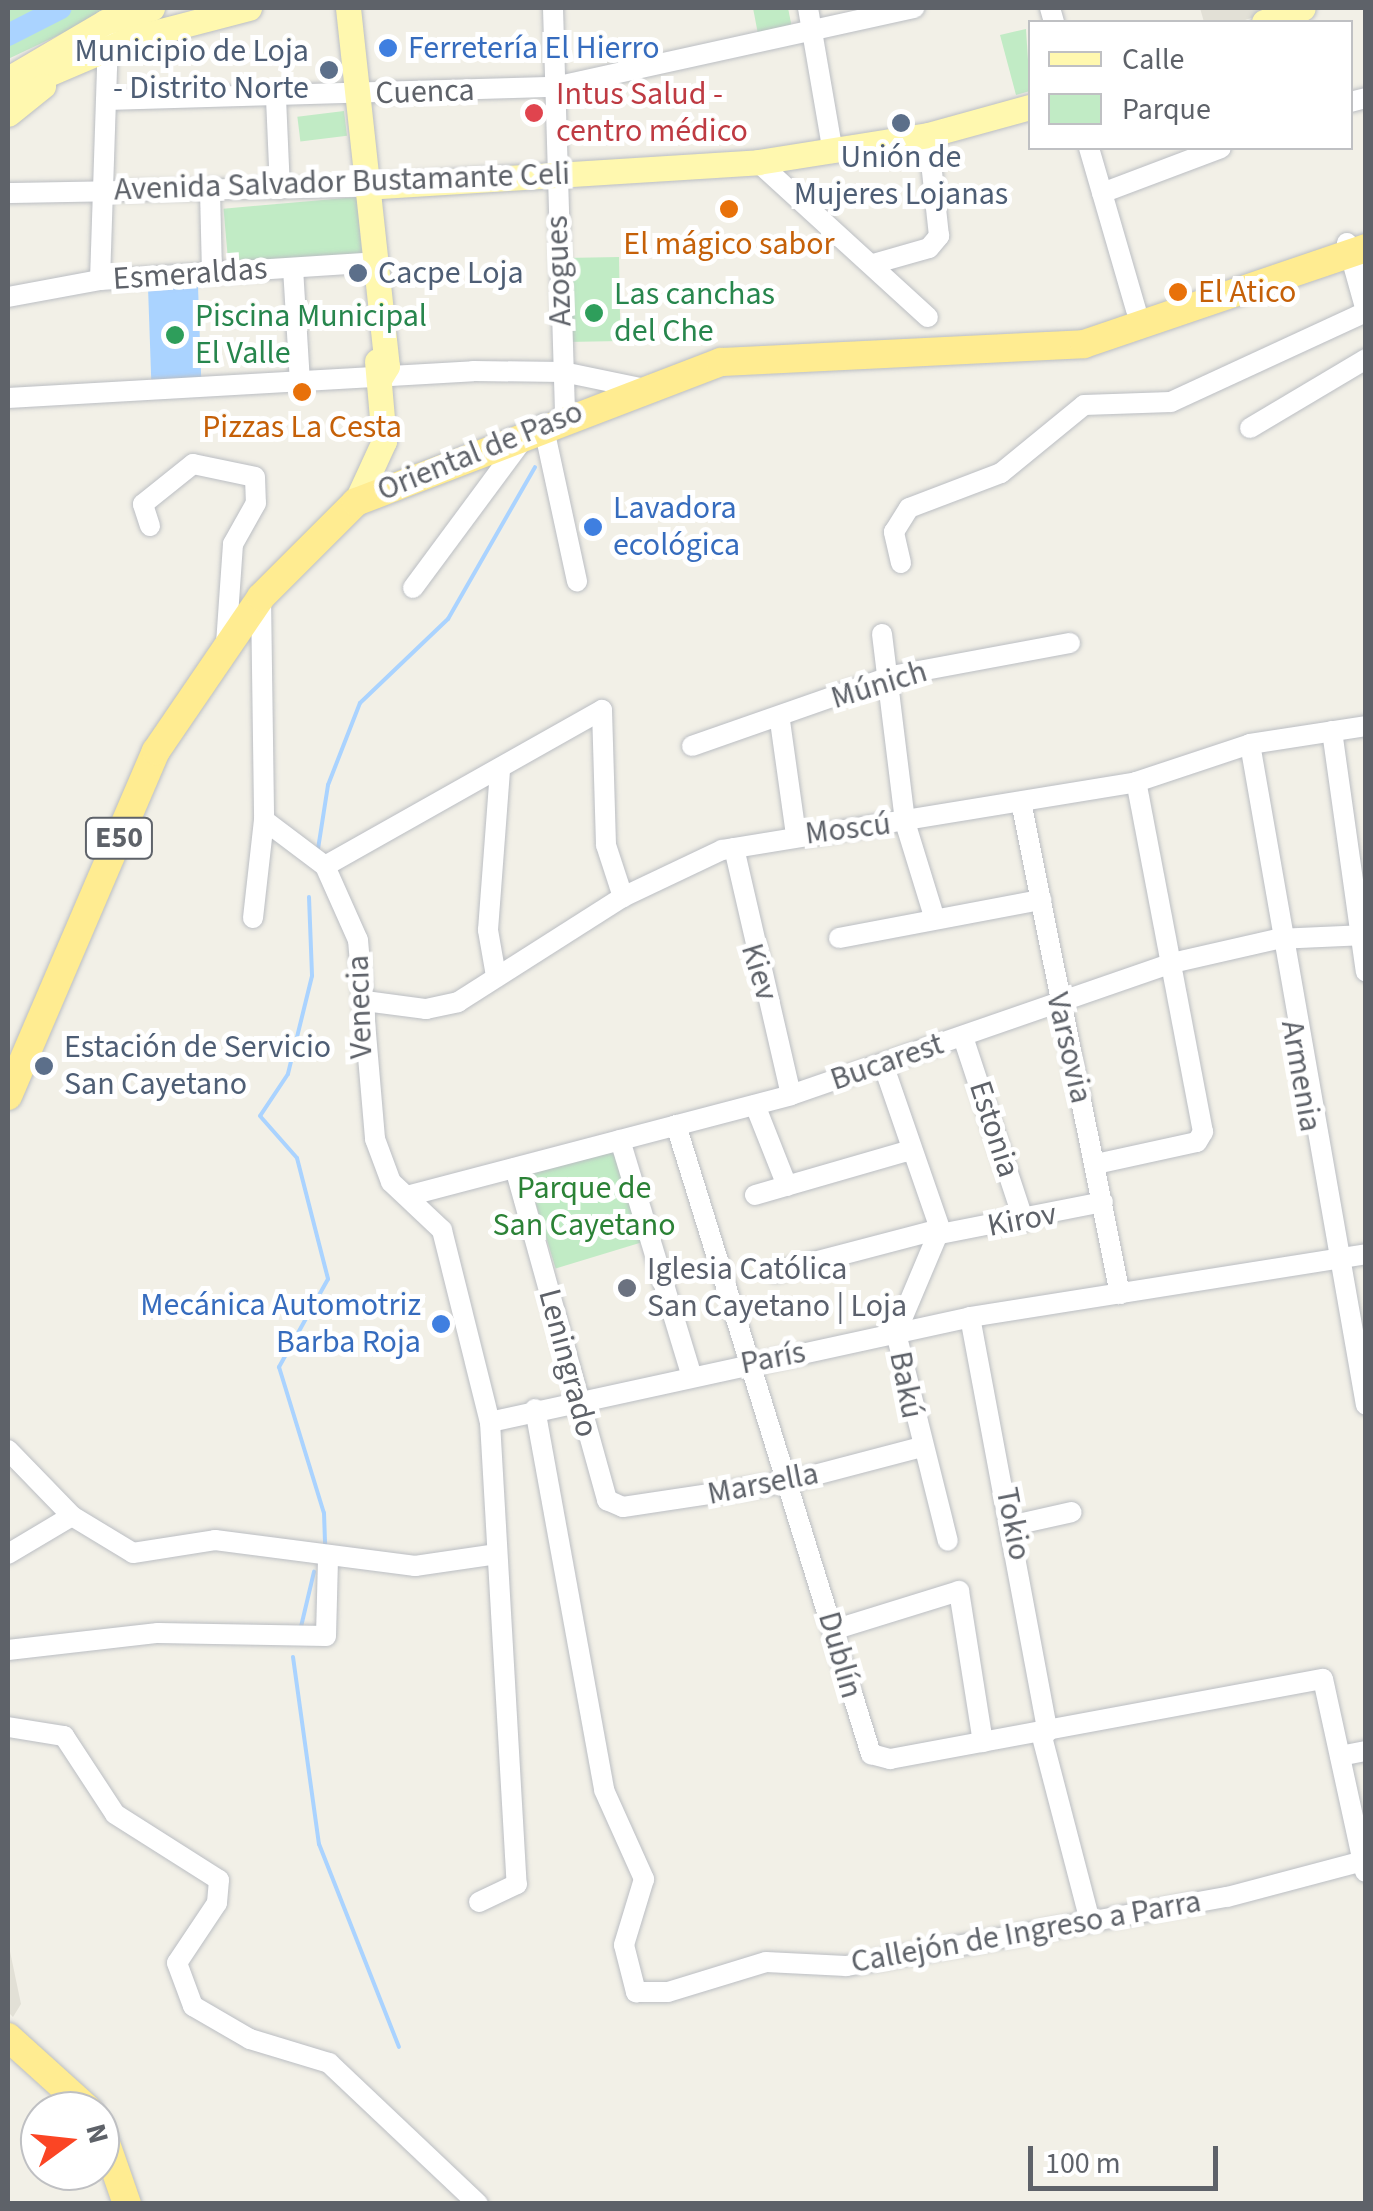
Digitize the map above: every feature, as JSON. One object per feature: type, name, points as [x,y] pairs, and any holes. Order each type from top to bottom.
[{"type":"highway","name":"Oriental de Paso","points":[[8,1096],[156,751],[226,643],[261,597],[356,502],[640,388],[760,354],[1084,344],[1280,276],[1357,244]]},
{"type":"highway","points":[[8,2036],[68,2091]]},
{"type":"main road","points":[[8,80],[105,22],[152,8]]},
{"type":"main road","points":[[8,92],[54,77],[110,49],[249,8]]},
{"type":"main road","points":[[348,8],[375,262],[384,441],[356,502]]},
{"type":"main road","points":[[1270,20],[1304,8]]},
{"type":"main road","points":[[8,114],[54,77]]},
{"type":"main road","name":"Avenida Salvador Bustamante Celi","points":[[366,187],[758,162],[928,135],[1028,107]]},
{"type":"street","name":"Azogues","points":[[553,8],[563,372],[546,423],[578,581]]},
{"type":"street","points":[[808,8],[832,153]]},
{"type":"street","name":"Cuenca","points":[[108,100],[554,87],[914,8]]},
{"type":"street","points":[[100,280],[110,49],[105,22]]},
{"type":"street","points":[[276,98],[280,189]]},
{"type":"street","points":[[873,264],[929,248],[939,236],[928,135]]},
{"type":"street","points":[[1091,150],[1136,310]]},
{"type":"street","points":[[1102,193],[1215,150]]},
{"type":"street","points":[[758,162],[928,317]]},
{"type":"street","name":"Avenida Salvador Bustamante Celi","points":[[8,194],[366,187]]},
{"type":"street","points":[[210,191],[212,272]]},
{"type":"street","points":[[900,563],[894,532],[909,508],[1012,466],[1084,405],[1171,402],[1366,312],[1357,244]]},
{"type":"street","name":"Esmeraldas","points":[[8,297],[100,280],[375,262]]},
{"type":"street","points":[[294,268],[300,383]]},
{"type":"street","points":[[1250,428],[1366,358]]},
{"type":"street","points":[[8,398],[381,376],[563,372],[640,388]]},
{"type":"street","points":[[413,588],[546,423]]},
{"type":"street","points":[[150,526],[143,504],[193,464],[254,476],[256,502],[233,544],[226,643]]},
{"type":"street","points":[[253,918],[264,820],[261,597]]},
{"type":"street","points":[[882,634],[892,676],[904,822],[932,913]]},
{"type":"street","name":"Múnich","points":[[692,746],[780,720],[892,676],[1070,643]]},
{"type":"street","points":[[325,866],[500,772],[602,710],[606,845],[623,897]]},
{"type":"street","points":[[780,720],[796,835]]},
{"type":"street","name":"Moscú","points":[[365,1001],[442,1008],[623,897],[734,848],[1136,782],[1250,744],[1366,726]]},
{"type":"street","points":[[1332,731],[1366,972]]},
{"type":"street","name":"Armenia","points":[[1250,744],[1277,938],[1334,1259],[1366,1405]]},
{"type":"street","points":[[496,976],[488,930],[500,772]]},
{"type":"street","points":[[1096,1164],[1202,1138],[1136,782]]},
{"type":"street","name":"Varsovia","points":[[1021,802],[1057,1002],[1096,1164],[1120,1294]]},
{"type":"street","name":"Venecia","points":[[264,820],[325,866],[358,940],[365,1001],[363,1076],[376,1139],[406,1196],[442,1230],[490,1422]]},
{"type":"street","name":"Kiev","points":[[734,848],[791,1095]]},
{"type":"street","points":[[840,938],[932,913],[1040,900]]},
{"type":"street","name":"Bucarest","points":[[406,1196],[791,1095],[1172,963],[1277,938],[1362,935]]},
{"type":"street","name":"Estonia","points":[[963,1036],[1024,1221]]},
{"type":"street","points":[[883,1064],[940,1232]]},
{"type":"street","points":[[755,1104],[787,1186]]},
{"type":"street","name":"Dublín","points":[[676,1126],[746,1364],[788,1482],[871,1754],[890,1759],[1044,1733],[1313,1677],[1323,1679],[1340,1756]]},
{"type":"street","points":[[620,1140],[691,1374]]},
{"type":"street","points":[[754,1196],[911,1150]]},
{"type":"street","name":"Leningrado","points":[[515,1168],[607,1500]]},
{"type":"street","name":"Kirov","points":[[776,1272],[940,1232],[1024,1221],[1103,1202]]},
{"type":"street","name":"Bakú","points":[[940,1232],[896,1333],[918,1448],[948,1541]]},
{"type":"street","name":"París","points":[[490,1422],[576,1399],[970,1317],[1366,1254]]},
{"type":"street","name":"Tokio","points":[[970,1317],[1014,1525],[1044,1733],[1090,1921]]},
{"type":"street","name":"Callejón de Ingreso a Parra","points":[[535,1410],[604,1790],[644,1879],[624,1945],[628,1986],[668,1992],[766,1962],[846,1966],[1364,1867]]},
{"type":"street","points":[[479,1902],[517,1884],[490,1422]]},
{"type":"street","name":"Marsella","points":[[607,1500],[623,1508],[788,1482],[918,1448]]},
{"type":"street","points":[[8,1450],[72,1516],[134,1553],[215,1540],[328,1561],[415,1566],[497,1554]]},
{"type":"street","points":[[1014,1525],[1072,1512]]},
{"type":"street","points":[[8,1554],[72,1516]]},
{"type":"street","points":[[8,1650],[158,1632],[326,1636],[328,1561]]},
{"type":"street","points":[[833,1630],[959,1591],[983,1742]]},
{"type":"street","points":[[8,1727],[64,1736],[116,1814],[219,1880],[217,1903],[176,1963],[192,2006],[250,2039],[329,2063],[478,2204]]},
{"type":"street","points":[[1364,1867],[1340,1756],[1366,1751]]},
{"type":"shaded area","points":[[1200,8],[1281,8],[1245,20],[1203,20]]},
{"type":"shaded area","points":[[8,1942],[21,2004],[13,2017],[8,2012]]},
{"type":"green space","points":[[9,8],[116,8],[8,59]]},
{"type":"green space","points":[[753,8],[788,8],[792,28],[758,34]]},
{"type":"green space","points":[[1026,29],[1028,92],[1016,95],[1000,35]]},
{"type":"green space","points":[[344,111],[347,136],[300,142],[297,117]]},
{"type":"green space","points":[[357,197],[362,254],[228,265],[224,209]]},
{"type":"green space","name":"Las canchas del Che","points":[[619,257],[620,341],[566,342],[565,258]]},
{"type":"green space","name":"Parque de San Cayetano","points":[[615,1148],[644,1242],[556,1269],[527,1175]]},
{"type":"water","name":"Piscina Municipal El Valle","points":[[198,286],[201,378],[151,380],[148,288]]},
{"type":"waterway","points":[[8,35],[61,8]]},
{"type":"waterway","points":[[318,849],[328,785],[360,703],[448,619],[535,467]]},
{"type":"waterway","points":[[309,897],[312,976],[288,1074],[260,1116],[297,1158],[328,1279],[279,1367],[324,1513],[325,1544]]},
{"type":"waterway","points":[[300,1631],[314,1572]]},
{"type":"waterway","points":[[293,1657],[319,1844],[399,2047]]},
{"type":"place","name":"Ferretería El Hierro","points":[[388,48]]},
{"type":"place","name":"Municipio de Loja - Distrito Norte","points":[[329,70]]},
{"type":"place","name":"Intus Salud - centro médico","points":[[534,113]]},
{"type":"place","name":"Unión de Mujeres Lojanas","points":[[901,123]]},
{"type":"place","name":"El mágico sabor","points":[[729,209]]},
{"type":"place","name":"Cacpe Loja","points":[[358,273]]},
{"type":"place","name":"El Atico","points":[[1178,292]]},
{"type":"place","name":"Las canchas del Che","points":[[594,313]]},
{"type":"place","name":"Piscina Municipal El Valle","points":[[175,335]]},
{"type":"place","name":"Pizzas La Cesta","points":[[302,392]]},
{"type":"place","name":"Lavadora ecológica","points":[[593,527]]},
{"type":"place","name":"Estación de Servicio San Cayetano","points":[[44,1066]]},
{"type":"place","name":"Iglesia Católica San Cayetano | Loja","points":[[627,1288]]},
{"type":"place","name":"Mecánica Automotriz Barba Roja","points":[[441,1324]]}]
